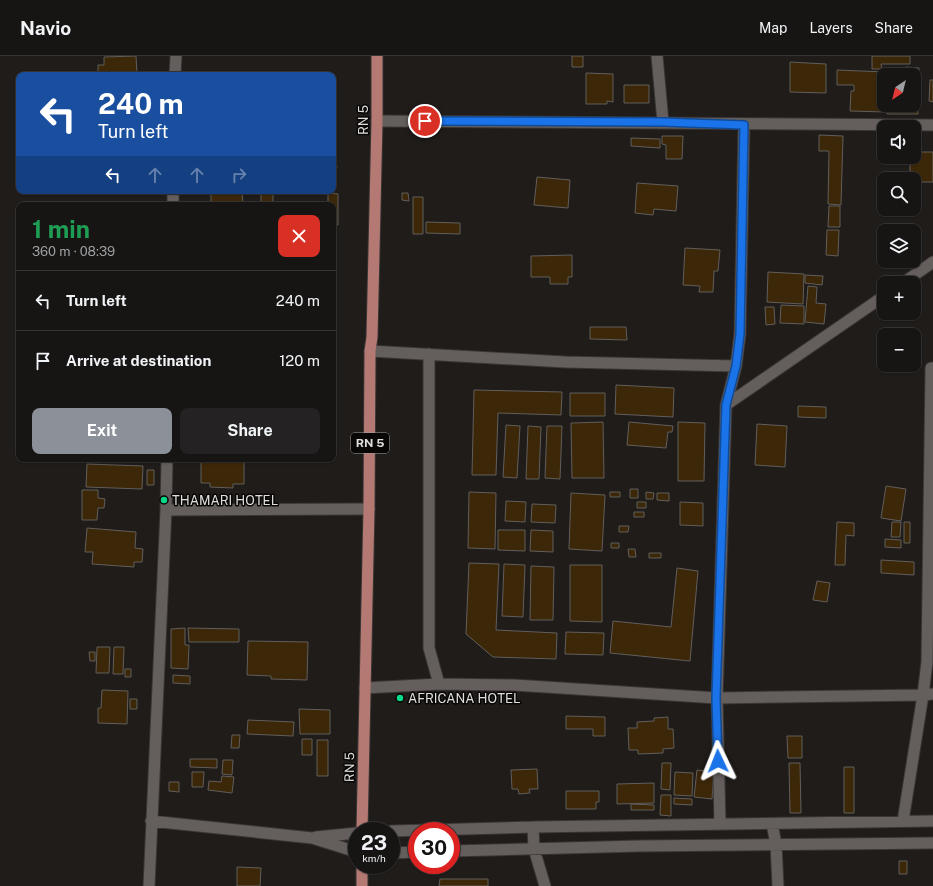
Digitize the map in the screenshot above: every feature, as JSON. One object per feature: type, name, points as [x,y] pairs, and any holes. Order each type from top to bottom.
[{"type":"main road","name":"RN 5","points":[[362,822],[369,509],[370,351],[372,337],[378,121],[377,56]]},
{"type":"main road","points":[[362,874],[362,886]]},
{"type":"street","points":[[175,72],[176,56]]},
{"type":"street","points":[[657,56],[663,122]]},
{"type":"street","points":[[378,121],[663,122],[744,125],[933,125]]},
{"type":"street","points":[[720,824],[716,698],[726,405],[736,366],[740,334],[744,125]]},
{"type":"street","points":[[913,276],[933,262]]},
{"type":"street","points":[[726,405],[877,301]]},
{"type":"street","points":[[370,351],[580,362],[736,366]]},
{"type":"street","points":[[429,354],[429,648],[439,684]]},
{"type":"street","points":[[903,821],[928,695],[927,662],[931,368],[933,368]]},
{"type":"street","points":[[149,886],[167,462]]},
{"type":"street","points":[[166,510],[369,509]]},
{"type":"street","points":[[365,688],[439,684],[514,685],[716,698],[928,695]]},
{"type":"street","points":[[152,821],[312,838],[348,849]]},
{"type":"street","points":[[400,831],[533,827],[933,821]]},
{"type":"street","points":[[772,824],[776,844],[778,886]]},
{"type":"street","points":[[533,827],[534,849],[545,886]]},
{"type":"street","points":[[312,838],[348,833]]},
{"type":"street","points":[[460,851],[933,842]]},
{"type":"building","points":[[136,56],[137,72],[98,72],[98,65],[104,65],[104,57]]},
{"type":"building","points":[[572,56],[583,56],[583,67],[572,67]]},
{"type":"building","points":[[872,56],[910,56],[910,64],[881,64],[882,68],[872,69]]},
{"type":"building","points":[[790,62],[826,64],[826,93],[790,92]]},
{"type":"building","points":[[837,70],[877,72],[877,112],[850,111],[851,91],[854,91],[854,85],[837,85]]},
{"type":"building","points":[[586,73],[613,74],[613,102],[607,101],[607,104],[586,104]]},
{"type":"building","points":[[930,80],[933,80],[933,102],[929,101]]},
{"type":"building","points":[[624,85],[649,85],[649,103],[624,103]]},
{"type":"building","points":[[887,112],[918,112],[918,114],[887,114]]},
{"type":"building","points":[[819,135],[843,136],[841,205],[828,204],[829,151],[819,151]]},
{"type":"building","points":[[662,136],[683,136],[682,159],[666,159],[666,145],[662,144]]},
{"type":"building","points":[[631,138],[660,139],[660,148],[631,146]]},
{"type":"building","points":[[921,152],[933,152],[933,182],[921,182],[921,172],[910,172],[910,164],[921,164]]},
{"type":"building","points":[[537,177],[570,180],[568,208],[534,205]]},
{"type":"building","points":[[637,183],[678,186],[676,211],[654,209],[653,215],[635,213]]},
{"type":"building","points":[[402,193],[408,193],[409,201],[402,200]]},
{"type":"building","points":[[211,194],[242,194],[243,202],[211,202]]},
{"type":"building","points":[[261,194],[273,194],[273,202],[261,202]]},
{"type":"building","points":[[328,194],[338,194],[338,225],[336,225],[336,202],[328,202]]},
{"type":"building","points":[[413,197],[423,197],[423,234],[413,234]]},
{"type":"building","points":[[829,206],[840,206],[840,227],[828,227]]},
{"type":"building","points":[[426,222],[460,223],[460,234],[426,233]]},
{"type":"building","points":[[827,230],[839,230],[838,256],[826,255]]},
{"type":"building","points":[[685,248],[720,250],[718,271],[714,271],[713,292],[699,292],[700,286],[683,285]]},
{"type":"building","points":[[572,255],[572,277],[568,277],[568,284],[550,284],[550,277],[531,277],[531,256]]},
{"type":"building","points":[[768,272],[804,274],[803,304],[767,302]]},
{"type":"building","points":[[805,275],[823,276],[822,285],[805,283]]},
{"type":"building","points":[[808,286],[817,287],[816,303],[826,304],[824,324],[805,322]]},
{"type":"building","points":[[781,305],[804,306],[804,324],[780,323]]},
{"type":"building","points":[[765,307],[774,307],[775,324],[766,325]]},
{"type":"building","points":[[590,327],[626,327],[627,340],[590,339]]},
{"type":"building","points":[[616,385],[674,388],[673,417],[615,414]]},
{"type":"building","points":[[474,390],[562,392],[561,415],[498,413],[496,475],[472,475]]},
{"type":"building","points":[[570,393],[605,393],[605,416],[570,416]]},
{"type":"building","points":[[798,406],[826,407],[826,418],[798,417]]},
{"type":"building","points":[[603,422],[604,478],[572,478],[571,423]]},
{"type":"building","points":[[629,422],[673,426],[672,432],[668,432],[666,448],[627,445]]},
{"type":"building","points":[[678,422],[705,423],[704,481],[678,481]]},
{"type":"building","points":[[757,424],[787,426],[785,467],[755,465]]},
{"type":"building","points":[[506,425],[520,426],[517,478],[503,477]]},
{"type":"building","points":[[528,426],[541,427],[539,479],[526,479]]},
{"type":"building","points":[[547,426],[562,426],[560,479],[545,478]]},
{"type":"building","points":[[201,462],[244,462],[244,484],[233,484],[233,488],[210,487],[210,483],[201,483]]},
{"type":"building","points":[[87,464],[143,466],[142,489],[86,487]]},
{"type":"building","points":[[147,470],[154,470],[154,485],[147,485]]},
{"type":"building","points":[[886,486],[906,489],[901,521],[881,518]]},
{"type":"building","points":[[630,489],[638,489],[638,498],[630,498]]},
{"type":"building","points":[[82,490],[98,490],[98,498],[105,499],[104,508],[98,508],[97,520],[82,520]]},
{"type":"building","points":[[469,492],[496,493],[495,549],[468,548]]},
{"type":"building","points":[[610,492],[620,492],[620,497],[610,497]]},
{"type":"building","points":[[646,492],[654,493],[653,499],[646,499]]},
{"type":"building","points":[[571,493],[605,495],[602,551],[569,549]]},
{"type":"building","points":[[657,493],[669,493],[669,501],[657,500]]},
{"type":"building","points":[[506,501],[526,502],[525,522],[505,521]]},
{"type":"building","points":[[637,502],[646,502],[646,508],[637,508]]},
{"type":"building","points":[[680,502],[703,503],[703,526],[680,525]]},
{"type":"building","points":[[532,504],[556,505],[555,523],[531,522]]},
{"type":"building","points":[[634,512],[644,512],[644,517],[634,517]]},
{"type":"building","points":[[837,522],[854,523],[854,536],[846,535],[845,565],[835,565]]},
{"type":"building","points":[[892,522],[901,522],[900,537],[891,537]]},
{"type":"building","points":[[904,522],[910,522],[910,543],[904,543]]},
{"type":"building","points":[[619,526],[629,526],[628,532],[619,532]]},
{"type":"building","points":[[87,528],[136,532],[135,548],[143,549],[142,562],[134,562],[134,567],[92,564],[93,552],[85,552]]},
{"type":"building","points":[[498,530],[525,530],[525,551],[498,550]]},
{"type":"building","points":[[531,530],[553,531],[553,552],[530,551]]},
{"type":"building","points":[[885,539],[901,540],[901,548],[885,547]]},
{"type":"building","points":[[611,543],[619,543],[619,548],[611,548]]},
{"type":"building","points":[[628,549],[635,549],[636,557],[629,557]]},
{"type":"building","points":[[649,553],[661,553],[661,558],[649,558]]},
{"type":"building","points":[[881,560],[914,562],[914,575],[881,573]]},
{"type":"building","points":[[469,563],[499,564],[496,630],[557,633],[556,659],[493,657],[466,634]]},
{"type":"building","points":[[504,564],[525,565],[523,617],[502,616]]},
{"type":"building","points":[[570,565],[602,565],[602,622],[570,621]]},
{"type":"building","points":[[531,566],[554,567],[553,620],[530,620]]},
{"type":"building","points":[[677,568],[698,571],[690,661],[610,653],[613,621],[671,627]]},
{"type":"building","points":[[817,581],[830,583],[827,602],[813,600]]},
{"type":"building","points":[[185,628],[185,645],[189,645],[188,669],[171,668],[171,629]]},
{"type":"building","points":[[188,628],[239,629],[239,642],[189,642]]},
{"type":"building","points":[[566,632],[604,633],[603,655],[565,654]]},
{"type":"building","points":[[248,641],[308,642],[307,680],[271,679],[271,676],[247,675]]},
{"type":"building","points":[[97,647],[110,647],[109,673],[96,673]]},
{"type":"building","points":[[114,647],[124,647],[123,674],[113,674]]},
{"type":"building","points":[[89,652],[95,652],[95,661],[90,661]]},
{"type":"building","points":[[125,669],[131,669],[131,677],[125,677]]},
{"type":"building","points":[[173,675],[190,676],[190,684],[173,683]]},
{"type":"building","points":[[102,690],[128,691],[127,724],[98,723],[98,708],[101,708]]},
{"type":"building","points":[[130,699],[137,699],[137,709],[130,709]]},
{"type":"building","points":[[299,709],[330,710],[330,734],[300,734]]},
{"type":"building","points":[[566,716],[605,717],[605,736],[593,736],[593,729],[566,729]]},
{"type":"building","points":[[668,717],[668,729],[673,729],[674,748],[663,749],[663,753],[638,754],[638,750],[629,750],[628,728],[637,728],[637,722],[654,721],[654,718]]},
{"type":"building","points":[[248,720],[294,722],[293,736],[247,734]]},
{"type":"building","points":[[232,735],[240,735],[239,748],[231,748]]},
{"type":"building","points":[[787,736],[802,736],[802,758],[788,758]]},
{"type":"building","points":[[302,739],[312,739],[312,755],[302,755]]},
{"type":"building","points":[[317,740],[328,740],[328,776],[317,776]]},
{"type":"building","points":[[190,759],[217,759],[217,768],[190,767]]},
{"type":"building","points":[[223,760],[233,760],[232,775],[222,774]]},
{"type":"building","points":[[662,763],[671,763],[670,790],[661,789]]},
{"type":"building","points":[[789,763],[800,763],[801,813],[790,813]]},
{"type":"building","points":[[844,767],[854,767],[854,813],[844,813]]},
{"type":"building","points":[[537,769],[538,789],[529,789],[530,793],[519,794],[518,789],[512,789],[511,770]]},
{"type":"building","points":[[697,770],[714,772],[712,799],[694,797]]},
{"type":"building","points":[[192,772],[204,772],[203,787],[192,787]]},
{"type":"building","points":[[675,772],[693,773],[692,796],[674,795]]},
{"type":"building","points":[[222,776],[234,777],[232,793],[208,790],[209,781],[221,782]]},
{"type":"building","points":[[169,782],[179,782],[179,792],[169,791]]},
{"type":"building","points":[[654,783],[654,803],[617,804],[617,784]]},
{"type":"building","points":[[566,791],[599,791],[599,802],[596,802],[596,809],[566,809]]},
{"type":"building","points":[[661,795],[671,795],[671,816],[660,815]]},
{"type":"building","points":[[674,798],[692,799],[692,805],[674,804]]},
{"type":"building","points":[[631,804],[654,805],[654,810],[631,810]]},
{"type":"building","points":[[899,861],[907,861],[907,874],[899,874]]},
{"type":"building","points":[[237,867],[261,868],[260,886],[237,886]]},
{"type":"building","points":[[440,879],[488,879],[488,886],[439,886]]},
{"type":"place","name":"THAMARI HOTEL","points":[[164,500]]},
{"type":"place","name":"AFRICANA HOTEL","points":[[400,698]]},
{"type":"route","points":[[425,121],[663,122],[744,125],[740,334],[736,366],[726,405],[716,698],[718,761]]}]
